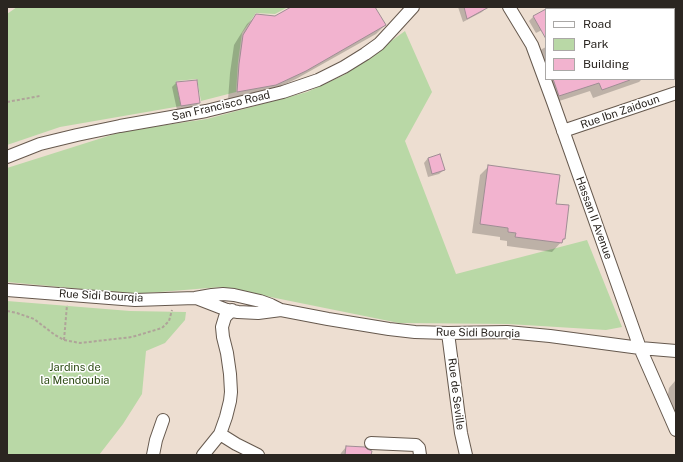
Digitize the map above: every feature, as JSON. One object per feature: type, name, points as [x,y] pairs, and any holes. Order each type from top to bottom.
[{"type":"street","name":"San Francisco Road","points":[[7,157],[40,144],[120,126],[206,111],[284,92],[318,80],[344,67],[379,44],[413,7]]},
{"type":"street","name":"Hassan II Avenue","points":[[510,7],[532,45],[640,348],[673,417],[676,430]]},
{"type":"street","name":"Rue Ibn Zaidoun","points":[[563,131],[676,93]]},
{"type":"street","name":"Rue Sidi Bourqia","points":[[7,290],[135,300],[234,295],[260,301],[281,310],[389,329],[415,332],[448,333],[507,332],[676,351]]},
{"type":"street","name":"Rue Sidi Bourqia","points":[[195,298],[238,312],[281,310]]},
{"type":"street","points":[[203,455],[220,434],[230,401],[231,392],[227,354],[222,327],[225,317],[232,310]]},
{"type":"street","name":"Rue de Seville","points":[[448,333],[461,433],[466,455]]},
{"type":"street","points":[[153,455],[156,440],[163,420]]},
{"type":"street","points":[[220,434],[258,455]]},
{"type":"street","points":[[371,443],[416,445],[419,448],[420,455]]},
{"type":"path","points":[[7,102],[40,96]]},
{"type":"path","points":[[64,340],[68,295]]},
{"type":"path","points":[[7,311],[34,319],[64,340],[80,343],[132,338],[162,328],[169,321],[171,316],[174,298]]},
{"type":"green space","points":[[17,7],[288,7],[275,14],[256,13],[242,33],[236,92],[201,101],[197,79],[176,81],[181,106],[60,127],[7,145],[7,14]]},
{"type":"green space","points":[[675,15],[676,15],[675,77]]},
{"type":"green space","points":[[405,31],[432,92],[405,141],[456,274],[587,240],[622,327],[606,330],[508,324],[399,323],[221,287],[135,294],[7,282],[7,168],[124,131],[207,119],[307,92],[344,75]]},
{"type":"green space","name":"Jardins de la Mendoubia","points":[[7,301],[130,311],[186,312],[185,320],[165,343],[146,351],[142,394],[123,424],[99,455],[7,455]]},
{"type":"building","points":[[291,7],[375,7],[386,25],[306,71],[276,85],[237,92],[243,35],[256,14],[275,16]]},
{"type":"building","points":[[464,7],[489,7],[467,19]]},
{"type":"building","points":[[545,10],[545,37],[533,16]]},
{"type":"building","points":[[197,80],[200,103],[181,106],[176,82]]},
{"type":"building","points":[[553,80],[630,80],[602,90],[599,83],[559,96]]},
{"type":"building","points":[[440,154],[445,170],[432,174],[428,158]]},
{"type":"building","points":[[488,165],[560,175],[556,204],[569,205],[565,239],[563,239],[562,243],[515,237],[516,233],[508,232],[508,228],[480,224]]},
{"type":"building","points":[[346,446],[365,447],[372,451],[371,455],[345,455]]}]
